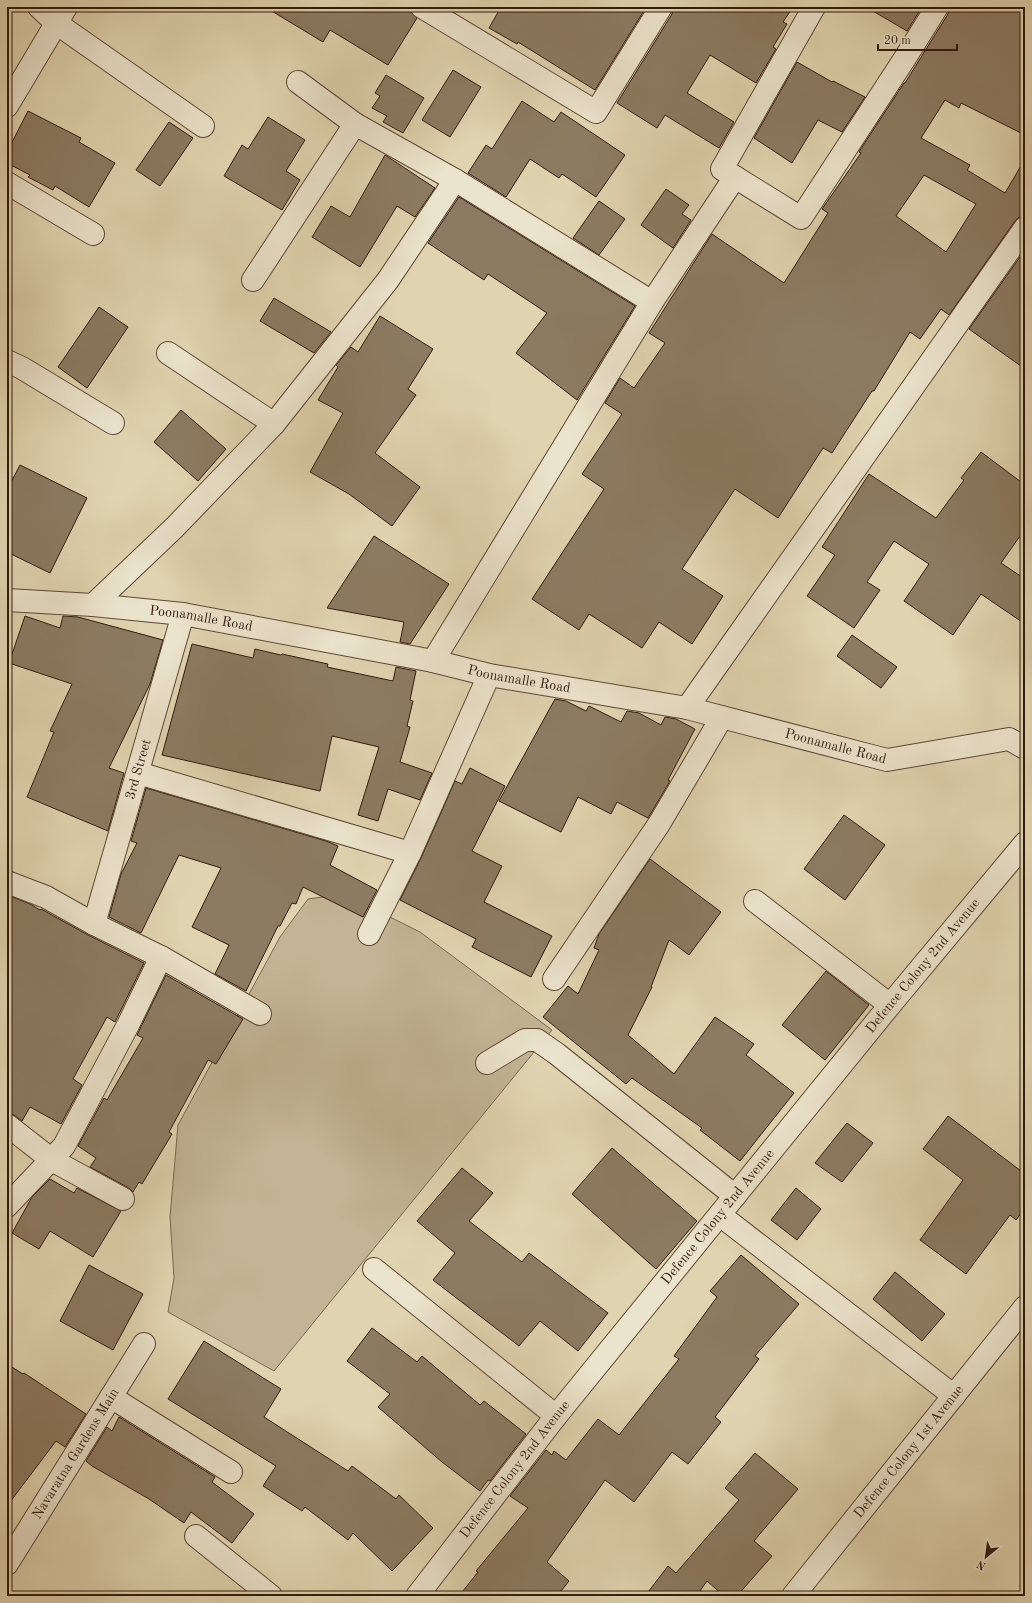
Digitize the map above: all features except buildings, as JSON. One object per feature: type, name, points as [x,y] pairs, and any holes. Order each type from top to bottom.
[{"type":"street","points":[[39,7],[61,15],[203,126]]},
{"type":"street","points":[[422,7],[596,112],[661,7]]},
{"type":"street","points":[[814,7],[722,169],[801,218],[937,7]]},
{"type":"street","points":[[7,106],[61,15]]},
{"type":"street","points":[[298,82],[355,124],[454,180],[652,302]]},
{"type":"street","points":[[253,280],[355,124]]},
{"type":"street","points":[[433,660],[652,302],[735,177]]},
{"type":"street","points":[[94,605],[175,527],[274,424],[388,280],[454,180]]},
{"type":"street","points":[[7,183],[93,234]]},
{"type":"street","points":[[687,708],[1025,228]]},
{"type":"street","points":[[168,352],[274,424]]},
{"type":"street","points":[[7,361],[22,368],[113,423]]},
{"type":"street","name":"Poonamalle Road","points":[[7,600],[94,605],[183,614],[433,660],[489,675],[687,708],[888,760],[1009,738],[1025,748]]},
{"type":"street","name":"3rd Street","points":[[94,924],[183,614]]},
{"type":"street","points":[[369,934],[410,853],[489,675]]},
{"type":"street","points":[[554,979],[659,824],[722,717]]},
{"type":"street","points":[[138,773],[410,853]]},
{"type":"street","name":"Defence Colony 2nd Avenue","points":[[417,1596],[556,1416],[890,1005],[1025,843]]},
{"type":"street","points":[[7,882],[46,897],[94,924],[161,957],[260,1014]]},
{"type":"street","points":[[755,901],[890,1005]]},
{"type":"street","points":[[7,1206],[64,1146],[128,1025],[161,957]]},
{"type":"street","points":[[487,1063],[525,1040],[537,1040],[557,1054],[735,1196]]},
{"type":"street","points":[[7,1125],[52,1160],[123,1198]]},
{"type":"street","points":[[720,1215],[954,1396]]},
{"type":"street","points":[[374,1269],[556,1416]]},
{"type":"street","name":"Defence Colony 1st Avenue","points":[[793,1596],[1025,1307]]},
{"type":"street","name":"Navaratna Gardens Main","points":[[7,1564],[144,1344]]},
{"type":"street","points":[[111,1397],[231,1472]]},
{"type":"street","points":[[196,1536],[271,1596]]},
{"type":"shaded area","points":[[344,894],[420,932],[552,1030],[274,1371],[168,1312],[174,1278],[170,1217],[178,1125],[280,937],[308,899]]}]
